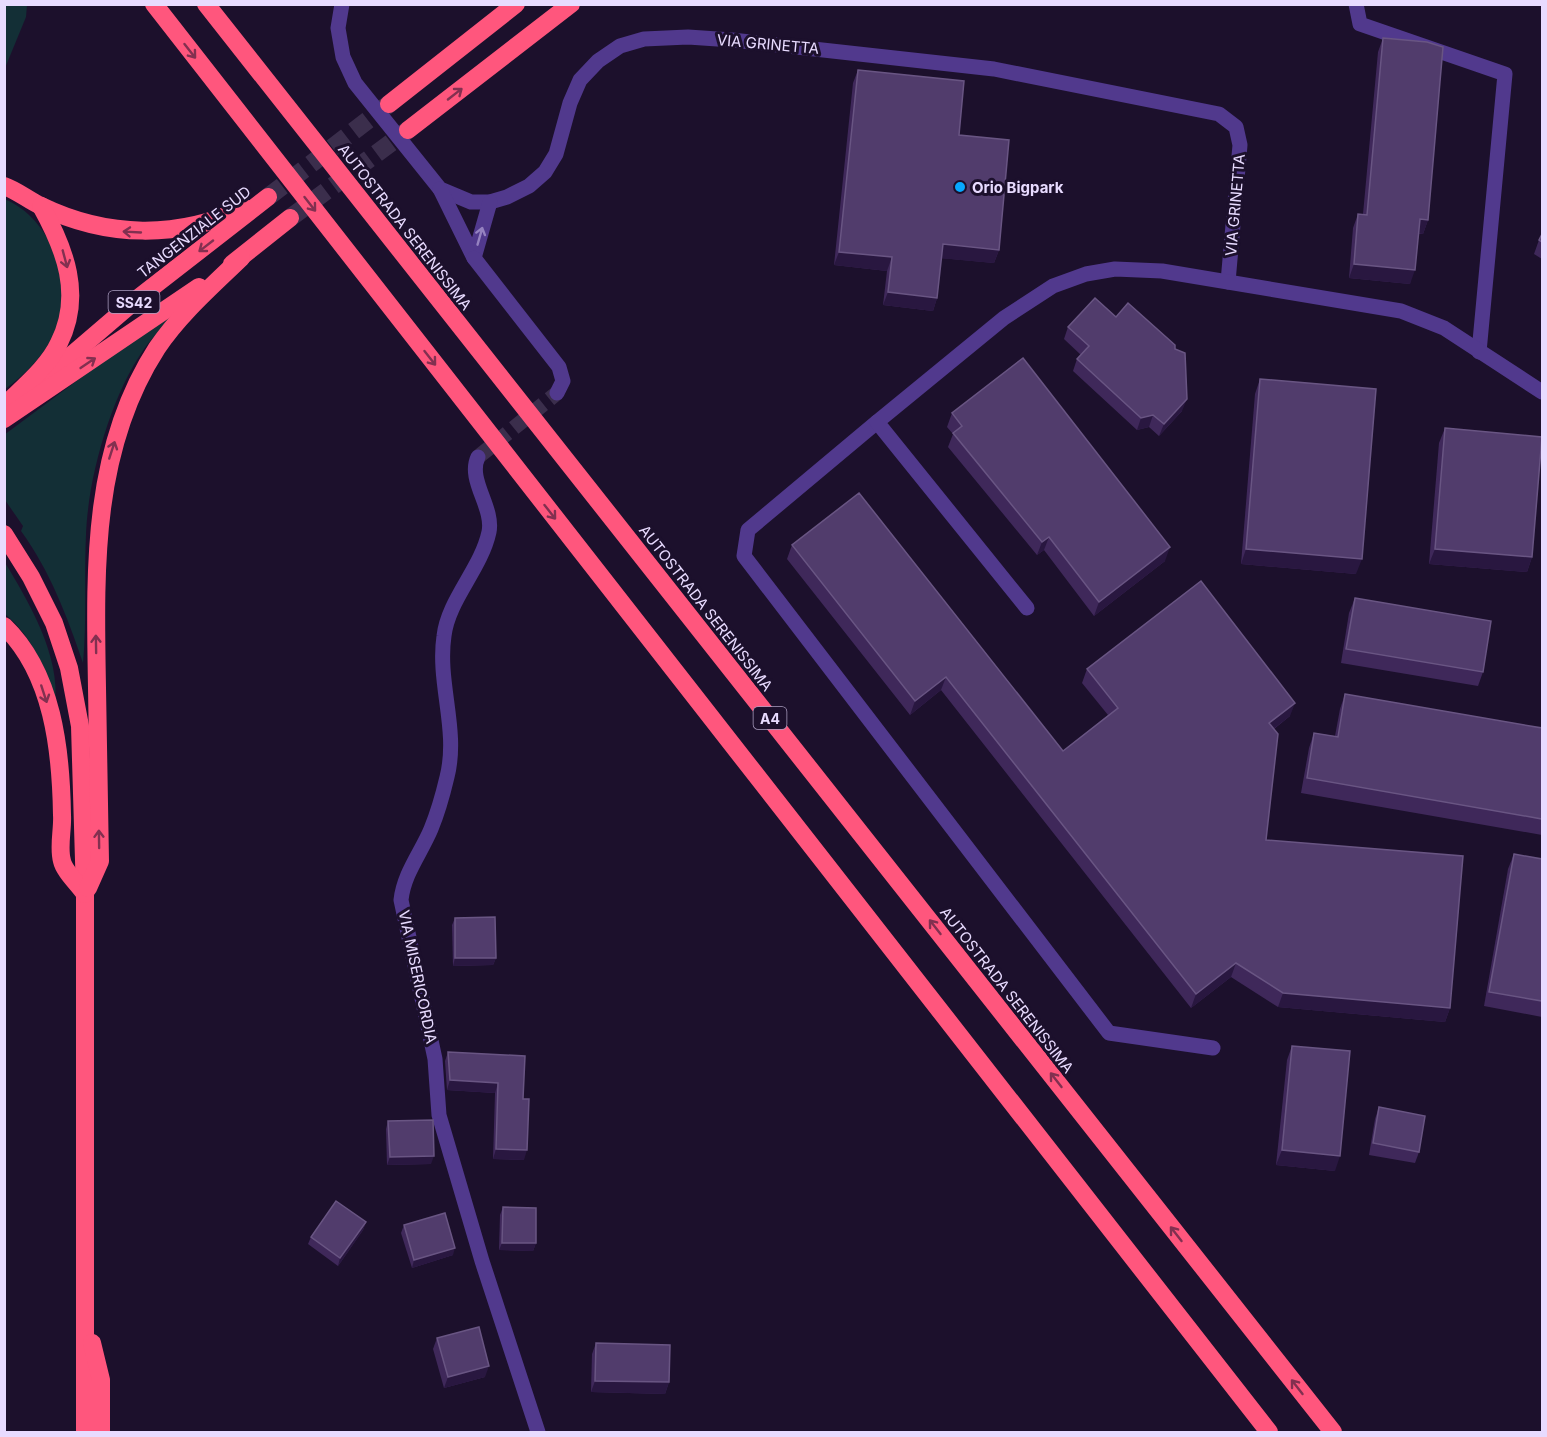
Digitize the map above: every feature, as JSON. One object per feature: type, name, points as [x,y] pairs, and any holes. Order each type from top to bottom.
[{"type":"highway","points":[[154,4],[1269,1432]]},
{"type":"highway","name":"AUTOSTRADA SERENISSIMA","points":[[206,4],[1333,1432]]},
{"type":"highway","points":[[389,104],[516,4]]},
{"type":"highway","points":[[408,130],[571,4]]},
{"type":"highway","points":[[4,186],[41,206],[55,230],[67,263],[71,293],[68,321],[59,344],[41,368],[4,406]]},
{"type":"highway","name":"TANGENZIALE SUD","points":[[4,413],[137,300],[268,197],[231,214],[180,229],[149,232],[104,229],[41,206]]},
{"type":"highway","name":"SS42","points":[[4,419],[241,258],[290,218]]},
{"type":"highway","points":[[85,894],[100,861],[96,609],[99,531],[108,463],[123,417],[157,349],[183,314],[241,258]]},
{"type":"highway","points":[[4,534],[31,577],[54,623],[69,668],[80,726],[85,894],[85,1432]]},
{"type":"highway","points":[[4,626],[26,653],[45,695],[58,756],[62,861],[85,894]]},
{"type":"highway","points":[[85,1312],[101,1380],[101,1432]]},
{"type":"street","name":"VIA GRINETTA","points":[[342,4],[338,28],[343,57],[355,83],[440,189],[471,202],[490,202],[507,197],[530,186],[545,172],[556,154],[570,103],[580,80],[598,61],[620,46],[644,39],[688,37],[822,49],[994,69],[1225,117],[1236,127],[1240,145],[1228,282]]},
{"type":"street","points":[[1356,4],[1360,24],[1505,74],[1479,352]]},
{"type":"street","points":[[440,189],[474,258],[560,367],[563,381],[557,393]]},
{"type":"street","points":[[474,258],[490,202]]},
{"type":"street","points":[[1213,1048],[1109,1033],[744,556],[748,530],[1004,318],[1053,286],[1086,274],[1115,269],[1162,271],[1401,311],[1444,328],[1542,392]]},
{"type":"street","points":[[877,422],[1027,608]]},
{"type":"street","name":"VIA MISERICORDIA","points":[[478,457],[475,471],[490,522],[484,550],[449,618],[444,635],[445,688],[451,739],[447,776],[431,829],[407,875],[401,900],[435,1059],[439,1114],[485,1272],[538,1432]]},
{"type":"green space","points":[[5,4],[27,5],[26,17],[5,68]]},
{"type":"green space","points":[[4,199],[21,208],[47,237],[56,255],[63,294],[62,313],[51,340],[34,363],[5,389]]},
{"type":"green space","points":[[175,314],[148,344],[132,368],[103,438],[91,488],[88,512],[83,663],[49,578],[21,531],[23,526],[5,500],[4,435],[157,321]]},
{"type":"green space","points":[[4,561],[33,612],[48,649],[56,686],[55,705],[47,679],[31,644],[5,614]]},
{"type":"building","points":[[1383,38],[1427,42],[1443,47],[1428,220],[1420,219],[1415,270],[1354,264],[1358,214],[1367,215]]},
{"type":"building","points":[[858,70],[964,81],[959,135],[1009,140],[999,250],[943,244],[937,298],[888,292],[892,257],[839,252]]},
{"type":"building","points":[[1095,298],[1116,317],[1128,303],[1175,345],[1175,349],[1185,353],[1187,399],[1164,424],[1153,415],[1141,418],[1077,359],[1089,346],[1068,327]]},
{"type":"building","points":[[1023,358],[1170,547],[1099,602],[1049,537],[1042,542],[953,433],[962,426],[952,413]]},
{"type":"building","points":[[1260,379],[1376,389],[1362,559],[1246,549]]},
{"type":"building","points":[[1445,428],[1542,437],[1532,557],[1435,549]]},
{"type":"building","points":[[859,493],[1063,751],[1118,708],[1087,669],[1201,581],[1295,703],[1269,723],[1278,734],[1266,840],[1463,856],[1450,1008],[1283,993],[1236,963],[1196,994],[946,677],[915,701],[792,545]]},
{"type":"building","points":[[1355,598],[1491,621],[1483,672],[1346,649]]},
{"type":"building","points":[[1345,694],[1542,728],[1542,819],[1307,778],[1314,733],[1338,737]]},
{"type":"building","points":[[1514,854],[1542,859],[1542,1001],[1489,992]]},
{"type":"building","points":[[495,917],[496,958],[455,958],[455,918]]},
{"type":"building","points":[[1292,1046],[1350,1051],[1340,1156],[1282,1150]]},
{"type":"building","points":[[448,1052],[525,1056],[523,1099],[529,1099],[527,1150],[496,1149],[498,1083],[450,1080]]},
{"type":"building","points":[[1379,1107],[1425,1116],[1419,1152],[1373,1143]]},
{"type":"building","points":[[433,1120],[434,1156],[390,1157],[388,1121]]},
{"type":"building","points":[[336,1201],[366,1222],[340,1258],[311,1237]]},
{"type":"building","points":[[503,1207],[536,1208],[536,1243],[502,1243]]},
{"type":"building","points":[[445,1213],[455,1248],[414,1260],[404,1225]]},
{"type":"building","points":[[479,1327],[489,1366],[448,1377],[437,1338]]},
{"type":"building","points":[[596,1343],[670,1345],[669,1382],[595,1381]]},
{"type":"tunnel","points":[[268,197],[389,104]]},
{"type":"tunnel","points":[[290,218],[408,130]]},
{"type":"tunnel","points":[[478,457],[557,393]]},
{"type":"place","name":"Orio Bigpark","points":[[960,187]]}]
